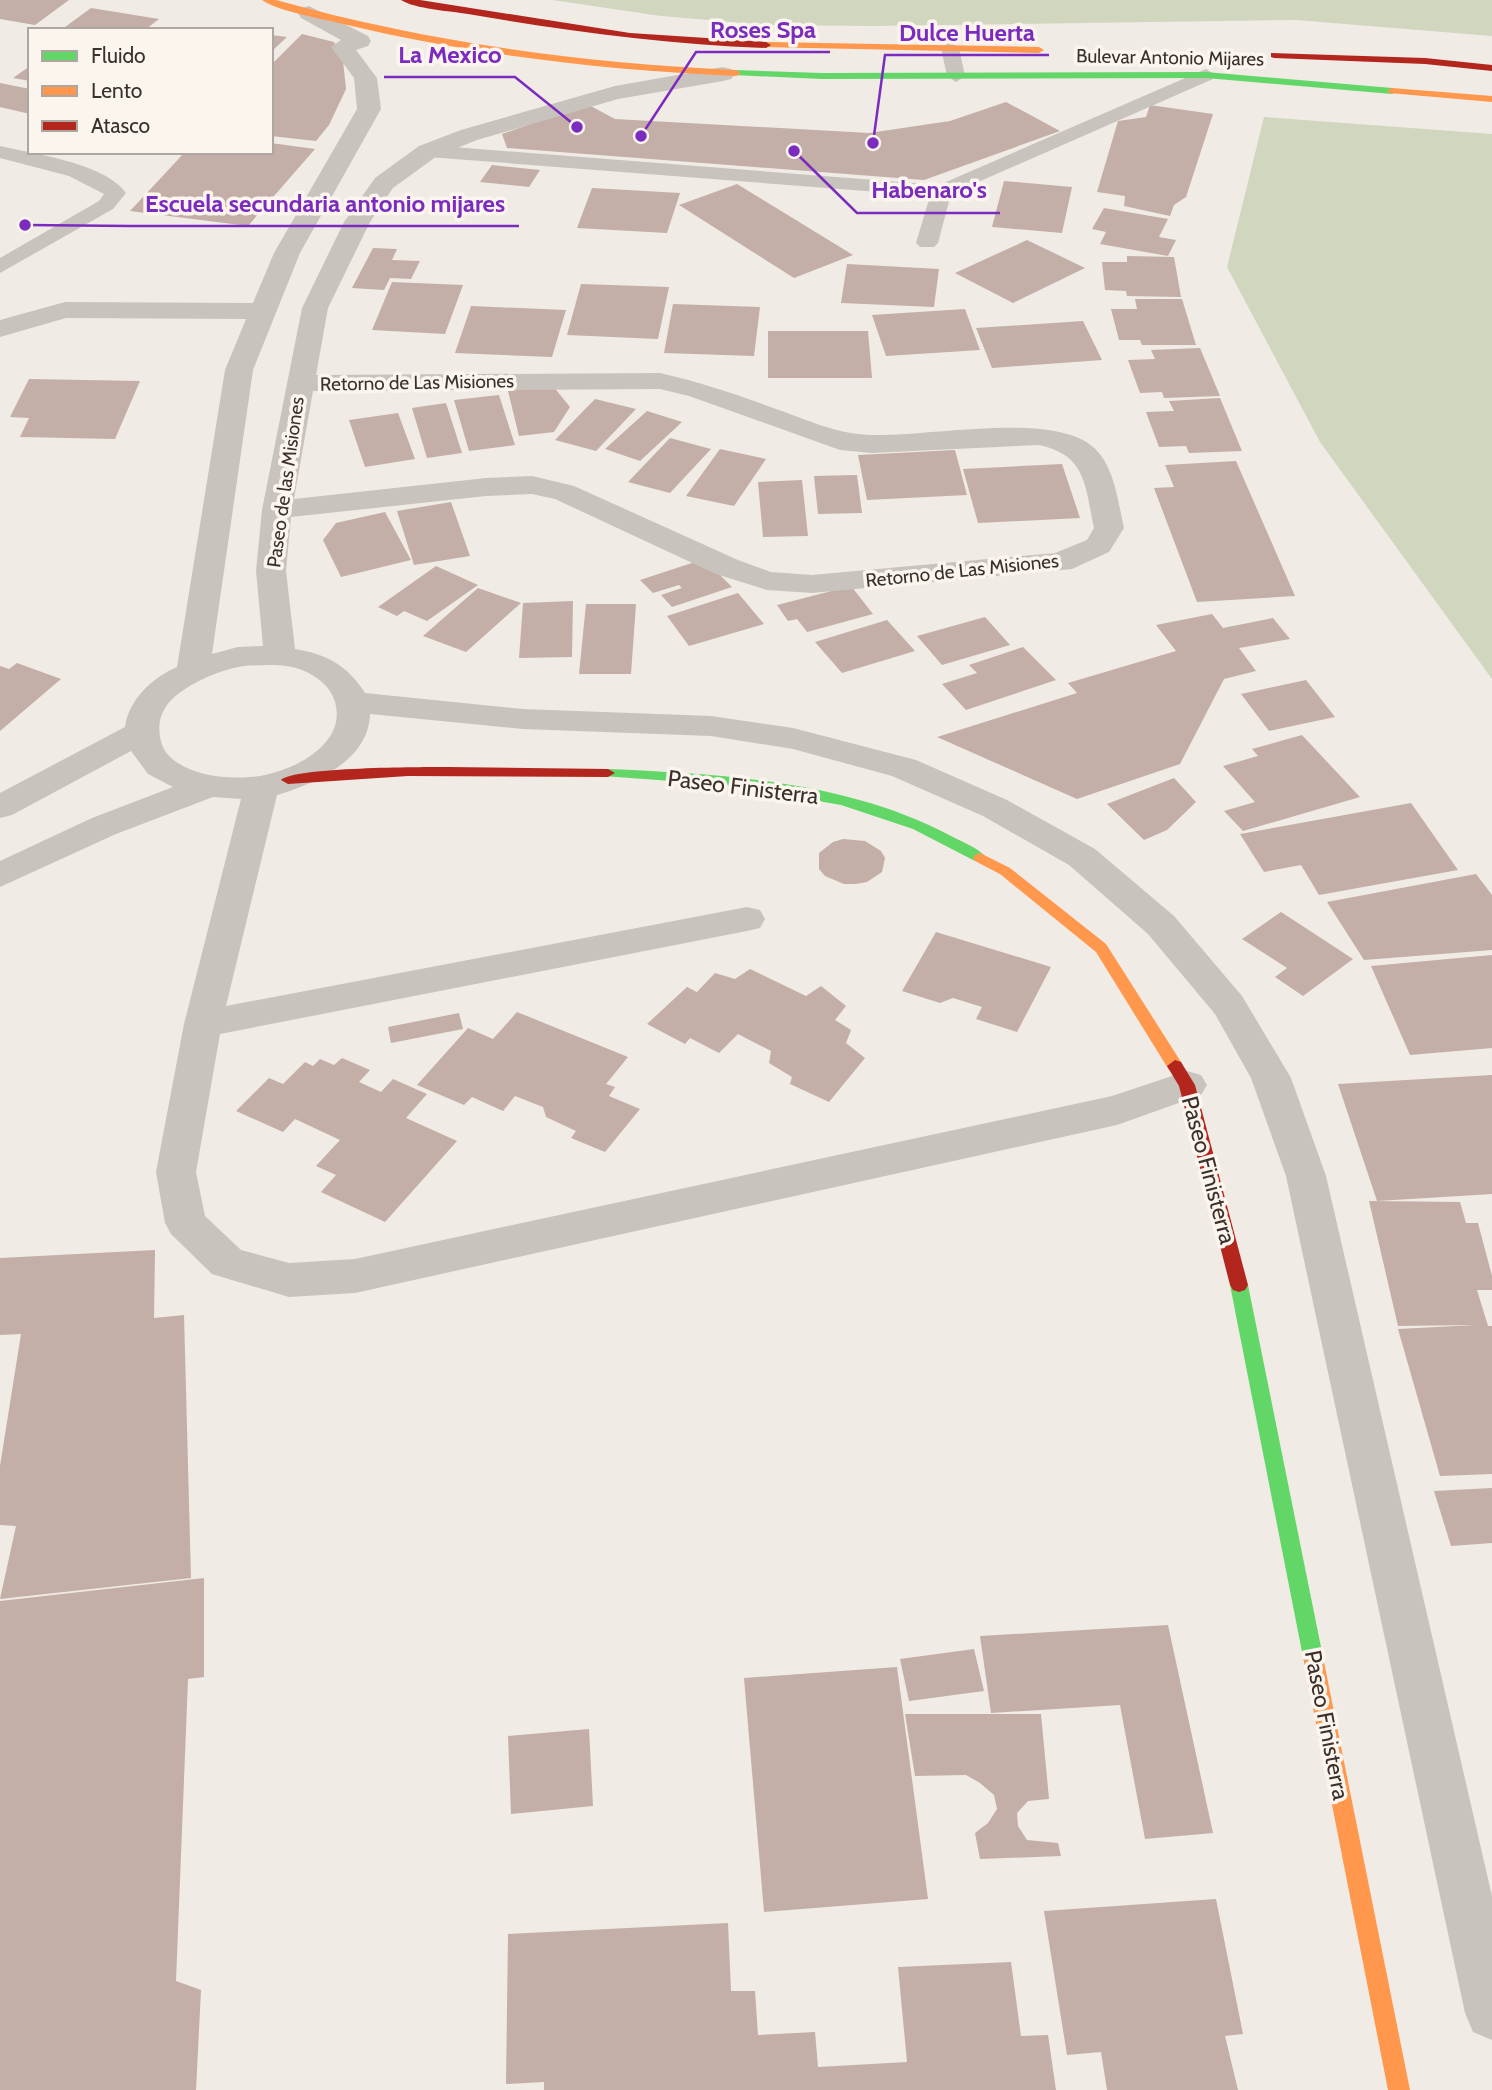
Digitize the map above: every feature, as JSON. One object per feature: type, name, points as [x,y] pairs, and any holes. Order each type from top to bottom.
[{"type":"main road","name":"Bulevar Antonio Mijares","points":[[266,0],[309,13],[510,53],[649,71],[956,76],[1206,75],[1492,99]]},
{"type":"main road","name":"Bulevar Antonio Mijares","points":[[405,0],[547,26],[708,44],[1061,51]]},
{"type":"main road","name":"Bulevar Antonio Mijares","points":[[1254,55],[1425,61],[1492,68]]},
{"type":"main road","name":"Paseo Finisterra","points":[[275,783],[331,775],[484,771],[611,773],[754,783],[832,797],[918,825],[1005,871],[1101,948],[1187,1085],[1242,1295],[1399,2090]]},
{"type":"street","points":[[193,670],[239,370],[287,253],[369,109],[365,78],[342,47],[360,41],[309,13]]},
{"type":"street","name":"Paseo de las Misiones","points":[[280,656],[271,572],[278,510],[299,383],[315,308],[357,222],[384,183],[428,151],[521,118],[615,93],[723,74]]},
{"type":"street","points":[[0,329],[65,310],[264,311]]},
{"type":"street","name":"Retorno de Las Misiones","points":[[278,510],[486,487],[532,485],[564,492],[727,567],[767,581],[812,584],[1061,562],[1098,546],[1110,528],[1091,460],[1081,448],[1065,440],[1039,436],[872,444],[840,441],[698,390],[660,381],[299,383]]},
{"type":"street","points":[[280,656],[316,663],[341,680],[355,702],[352,731],[328,759],[275,783],[234,789],[207,787],[173,776],[149,757],[140,733],[144,715],[154,698],[171,682],[193,670],[235,657],[280,656]]},
{"type":"street","points":[[355,702],[523,719],[711,726],[793,739],[904,768],[995,808],[1082,858],[1161,925],[1230,1005],[1271,1078],[1306,1176],[1492,2013]]},
{"type":"street","points":[[0,807],[140,733]]},
{"type":"street","points":[[275,783],[203,1024],[176,1172],[186,1223],[227,1262],[289,1280],[355,1276],[902,1159],[1117,1110],[1187,1085]]},
{"type":"street","points":[[0,875],[104,826],[207,787]]},
{"type":"street","points":[[203,1024],[747,919]]},
{"type":"lane","points":[[950,48],[956,76]]},
{"type":"lane","points":[[428,151],[942,191],[1206,75]]},
{"type":"lane","points":[[0,152],[77,172],[103,182],[116,193],[106,205],[0,267]]},
{"type":"lane","points":[[927,243],[942,191]]},
{"type":"green space","points":[[552,0],[1492,0],[1492,36],[1296,20],[767,25],[661,16]]},
{"type":"green space","points":[[1264,117],[1492,134],[1492,679],[1320,442],[1227,267]]},
{"type":"building","points":[[0,0],[69,0],[35,25],[0,19]]},
{"type":"building","points":[[91,8],[159,19],[148,28],[64,28]]},
{"type":"building","points":[[302,34],[334,42],[343,61],[346,89],[329,125],[316,141],[273,136],[273,63]]},
{"type":"building","points":[[273,35],[287,37],[273,50]]},
{"type":"building","points":[[28,67],[28,81],[13,78]]},
{"type":"building","points":[[0,83],[28,89],[28,114],[0,107]]},
{"type":"building","points":[[1006,102],[1060,131],[924,180],[507,148],[502,134],[587,104],[615,119],[869,133],[950,121]]},
{"type":"building","points":[[1150,105],[1213,114],[1186,197],[1174,205],[1170,216],[1124,206],[1125,196],[1097,192],[1118,121],[1146,117]]},
{"type":"building","points":[[273,143],[315,149],[248,226],[130,211],[183,154],[273,154]]},
{"type":"building","points":[[492,165],[540,170],[529,187],[480,182]]},
{"type":"building","points":[[1004,181],[1072,187],[1062,233],[992,227]]},
{"type":"building","points":[[737,184],[853,255],[794,278],[679,205]]},
{"type":"building","points":[[592,188],[680,193],[667,233],[577,228]]},
{"type":"building","points":[[1104,208],[1168,219],[1159,237],[1176,240],[1168,256],[1100,244],[1106,232],[1092,229]]},
{"type":"building","points":[[1027,240],[1085,268],[1013,303],[955,273]]},
{"type":"building","points":[[373,248],[397,249],[392,260],[420,261],[411,279],[390,278],[384,290],[352,288]]},
{"type":"building","points":[[1127,256],[1174,257],[1181,297],[1127,296],[1126,291],[1105,290],[1102,262],[1127,262]]},
{"type":"building","points":[[847,264],[939,269],[934,307],[841,303]]},
{"type":"building","points":[[392,282],[463,285],[445,334],[372,330]]},
{"type":"building","points":[[581,284],[669,287],[658,339],[567,335]]},
{"type":"building","points":[[1135,299],[1182,299],[1196,345],[1142,345],[1140,340],[1119,340],[1111,309],[1137,309]]},
{"type":"building","points":[[673,304],[760,307],[754,356],[664,353]]},
{"type":"building","points":[[471,306],[566,310],[552,357],[455,353]]},
{"type":"building","points":[[965,309],[980,350],[886,356],[872,315]]},
{"type":"building","points":[[1083,321],[1102,360],[992,368],[976,328]]},
{"type":"building","points":[[768,331],[868,331],[872,378],[768,378]]},
{"type":"building","points":[[1200,348],[1220,396],[1164,398],[1162,392],[1140,393],[1128,360],[1155,359],[1151,350]]},
{"type":"building","points":[[29,379],[140,381],[115,439],[20,437],[29,418],[10,417]]},
{"type":"building","points":[[553,386],[570,407],[554,432],[519,436],[508,391]]},
{"type":"building","points":[[499,395],[515,445],[469,451],[454,400]]},
{"type":"building","points":[[1220,398],[1242,451],[1189,453],[1186,446],[1159,447],[1146,412],[1174,411],[1169,401]]},
{"type":"building","points":[[595,399],[636,409],[596,451],[555,440]]},
{"type":"building","points":[[446,403],[462,453],[427,458],[412,408]]},
{"type":"building","points":[[647,411],[682,422],[640,461],[605,449]]},
{"type":"building","points":[[398,413],[415,459],[365,467],[349,420]]},
{"type":"building","points":[[670,438],[711,449],[670,493],[628,482]]},
{"type":"building","points":[[720,449],[766,459],[734,506],[686,496]]},
{"type":"building","points":[[955,450],[967,495],[867,500],[858,455]]},
{"type":"building","points":[[1236,461],[1295,596],[1197,602],[1154,488],[1174,487],[1165,465]]},
{"type":"building","points":[[1062,464],[1080,518],[978,523],[963,469]]},
{"type":"building","points":[[857,475],[862,513],[818,514],[814,476]]},
{"type":"building","points":[[802,480],[808,536],[763,537],[758,482]]},
{"type":"building","points":[[451,502],[470,556],[414,565],[397,511]]},
{"type":"building","points":[[385,512],[411,560],[341,577],[323,540],[336,523]]},
{"type":"building","points":[[704,559],[732,587],[672,607],[661,595],[682,588],[679,585],[653,593],[640,580]]},
{"type":"building","points":[[436,566],[478,585],[427,621],[404,611],[397,616],[378,607]]},
{"type":"building","points":[[851,586],[873,614],[807,632],[797,619],[788,621],[777,605]]},
{"type":"building","points":[[478,588],[521,603],[466,652],[423,636]]},
{"type":"building","points":[[738,593],[764,624],[689,646],[667,616]]},
{"type":"building","points":[[573,601],[572,657],[519,658],[523,603]]},
{"type":"building","points":[[586,604],[636,604],[631,674],[579,674]]},
{"type":"building","points":[[1212,614],[1223,628],[1273,618],[1290,639],[1239,648],[1256,671],[1224,679],[1180,764],[1077,799],[937,737],[1077,693],[1068,683],[1176,651],[1156,625]]},
{"type":"building","points":[[985,617],[1010,645],[942,665],[917,636]]},
{"type":"building","points":[[887,620],[915,651],[842,673],[815,642]]},
{"type":"building","points":[[1023,647],[1056,680],[966,710],[942,684],[977,673],[969,665]]},
{"type":"building","points":[[17,663],[61,679],[0,731],[0,666],[9,669]]},
{"type":"building","points":[[1306,680],[1335,717],[1269,731],[1241,694]]},
{"type":"building","points":[[1302,735],[1360,797],[1243,831],[1224,811],[1255,802],[1223,766],[1258,756],[1252,749]]},
{"type":"building","points":[[1174,778],[1196,802],[1167,830],[1144,840],[1107,804]]},
{"type":"building","points":[[1411,803],[1458,870],[1319,895],[1301,865],[1264,872],[1240,834]]},
{"type":"building","points":[[843,839],[865,841],[881,851],[885,858],[882,872],[867,882],[856,884],[844,884],[825,876],[819,869],[819,853],[833,842]]},
{"type":"building","points":[[1476,874],[1492,895],[1492,950],[1364,960],[1327,902]]},
{"type":"building","points":[[1281,912],[1353,959],[1303,996],[1275,977],[1287,968],[1242,939]]},
{"type":"building","points":[[936,932],[1051,967],[1017,1032],[976,1019],[982,1007],[953,998],[940,1003],[902,991]]},
{"type":"building","points":[[1492,955],[1492,1048],[1410,1055],[1371,966]]},
{"type":"building","points":[[750,969],[806,996],[821,986],[846,1006],[835,1020],[851,1030],[846,1043],[865,1058],[829,1102],[790,1084],[792,1077],[769,1063],[771,1051],[738,1034],[719,1053],[690,1038],[685,1044],[647,1024],[687,987],[697,992],[715,973],[735,979]]},
{"type":"building","points":[[517,1012],[628,1057],[606,1084],[615,1087],[609,1096],[640,1109],[605,1152],[571,1138],[576,1131],[546,1117],[543,1107],[515,1096],[503,1111],[472,1097],[464,1105],[417,1085],[468,1028],[493,1039]]},
{"type":"building","points":[[459,1013],[463,1029],[391,1043],[388,1027]]},
{"type":"building","points":[[342,1058],[370,1070],[359,1082],[381,1092],[393,1079],[427,1094],[406,1118],[457,1141],[385,1222],[321,1192],[336,1175],[316,1166],[340,1140],[295,1119],[283,1132],[236,1111],[269,1078],[283,1084],[305,1062],[313,1066],[320,1059],[334,1065]]},
{"type":"building","points":[[1492,1075],[1492,1194],[1377,1201],[1338,1084]]},
{"type":"building","points":[[1369,1201],[1460,1202],[1466,1223],[1478,1223],[1492,1276],[1492,1290],[1477,1290],[1488,1326],[1492,1326],[1492,1474],[1440,1476],[1398,1329],[1476,1325],[1398,1326]]},
{"type":"building","points":[[155,1250],[154,1318],[184,1315],[191,1578],[0,1599],[16,1526],[0,1525],[0,1466],[21,1334],[0,1335],[0,1258]]},
{"type":"building","points":[[1492,1488],[1492,1543],[1451,1546],[1434,1491]]},
{"type":"building","points":[[204,1578],[204,1677],[188,1679],[176,1981],[201,1990],[196,2090],[0,2090],[0,1601]]},
{"type":"building","points":[[1168,1625],[1213,1833],[1145,1839],[1120,1705],[991,1713],[980,1636]]},
{"type":"building","points":[[974,1649],[984,1691],[909,1701],[900,1659]]},
{"type":"building","points":[[897,1667],[928,1899],[764,1912],[744,1678]]},
{"type":"building","points":[[905,1714],[1041,1714],[1049,1799],[1028,1801],[1017,1813],[1018,1826],[1027,1840],[1058,1843],[1061,1856],[980,1859],[975,1833],[988,1823],[997,1809],[994,1795],[966,1775],[915,1776]]},
{"type":"building","points":[[589,1729],[593,1806],[511,1814],[508,1736]]},
{"type":"building","points":[[1216,1899],[1243,2034],[1225,2036],[1238,2090],[1107,2090],[1101,2052],[1067,2055],[1044,1911]]},
{"type":"building","points":[[728,1923],[731,1991],[755,1991],[758,2035],[815,2032],[818,2067],[907,2062],[898,1967],[1011,1962],[1021,2036],[1048,2035],[1056,2090],[544,2090],[544,2082],[506,2084],[508,1934]]},
{"type":"traffic: fast","points":[[736,73],[822,76],[1206,75],[1392,91]]},
{"type":"traffic: fast","points":[[608,773],[687,777],[805,792],[881,812],[918,826],[980,858]]},
{"type":"traffic: fast","points":[[1239,1285],[1314,1662]]},
{"type":"traffic: slow","points":[[266,0],[381,30],[499,52],[617,66],[736,73]]},
{"type":"traffic: slow","points":[[766,45],[1039,50]]},
{"type":"traffic: slow","points":[[1392,91],[1492,99]]},
{"type":"traffic: slow","points":[[980,858],[1005,871],[1101,948],[1175,1066]]},
{"type":"traffic: slow","points":[[1314,1662],[1399,2090]]},
{"type":"traffic: jam","points":[[405,0],[630,36],[766,45]]},
{"type":"traffic: jam","points":[[1274,55],[1425,61],[1492,68]]},
{"type":"traffic: jam","points":[[288,780],[408,772],[608,773]]},
{"type":"traffic: jam","points":[[1175,1066],[1187,1085],[1239,1285]]},
{"type":"place","name":"La Mexico","points":[[577,127]]},
{"type":"place","name":"Roses Spa","points":[[641,136]]},
{"type":"place","name":"Dulce Huerta","points":[[873,143]]},
{"type":"place","name":"Habenaro's","points":[[794,151]]},
{"type":"place","name":"Escuela secundaria antonio mijares","points":[[25,225]]}]
